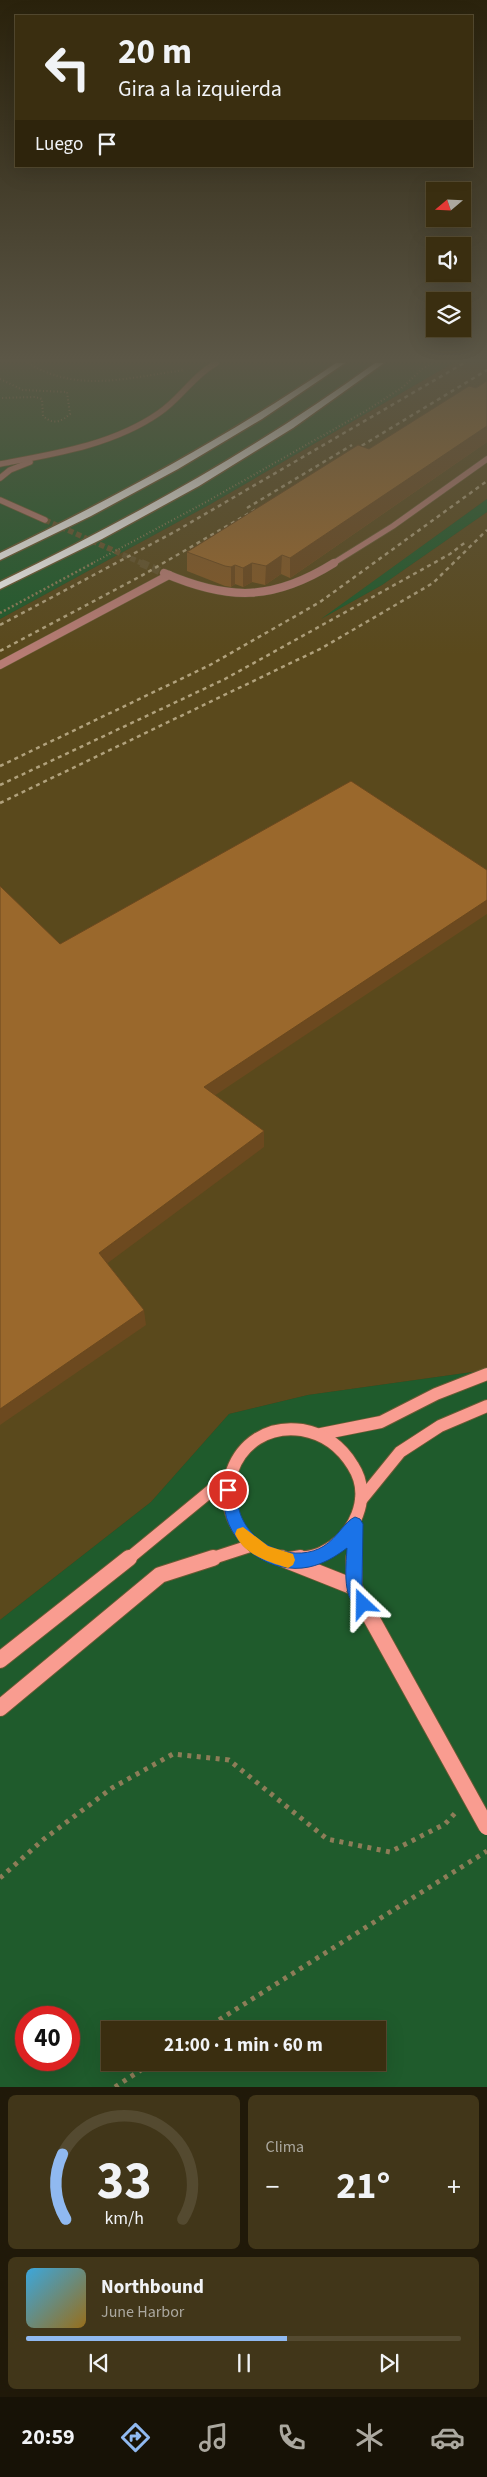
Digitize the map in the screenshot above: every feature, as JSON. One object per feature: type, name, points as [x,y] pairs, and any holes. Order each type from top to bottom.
[{"type":"highway","points":[[0,557],[101,507],[185,460]]},
{"type":"highway","points":[[0,586],[102,535],[235,460]]},
{"type":"street","points":[[0,464],[20,460]]},
{"type":"street","points":[[0,478],[10,470],[34,460]]},
{"type":"street","points":[[0,666],[166,574],[198,587],[231,593],[266,592],[294,585],[308,579],[393,526],[485,460]]},
{"type":"street","points":[[0,500],[45,520]]},
{"type":"street","points":[[321,1434],[381,1422],[436,1394],[487,1374]]},
{"type":"street","points":[[361,1500],[400,1452],[440,1426],[487,1406]]},
{"type":"street","points":[[0,1660],[74,1603],[230,1475],[250,1443],[266,1433],[284,1428],[303,1429],[321,1434],[343,1450],[352,1461],[361,1487],[361,1500],[355,1524],[354,1587],[487,1827]]},
{"type":"street","points":[[230,1475],[228,1490],[234,1520],[242,1534],[253,1545],[276,1558],[309,1560],[328,1553],[344,1541],[355,1524]]},
{"type":"street","points":[[0,1708],[160,1575],[253,1545]]},
{"type":"street","points":[[289,1560],[354,1587]]},
{"type":"path","points":[[0,613],[279,460]]},
{"type":"path","points":[[0,1878],[44,1838],[112,1788],[172,1754],[229,1760],[327,1839],[390,1852],[445,1824],[463,1804]]},
{"type":"path","points":[[217,2021],[487,1850]]},
{"type":"path","points":[[115,2087],[139,2071]]},
{"type":"shaded area","points":[[286,460],[487,460],[487,499],[326,616],[382,585],[487,512],[487,1370],[308,1395],[229,1414],[151,1502],[0,1620],[0,619],[209,505]]},
{"type":"green space","points":[[0,460],[286,460],[209,505],[0,619]]},
{"type":"green space","points":[[487,499],[487,512],[382,585],[321,619]]},
{"type":"green space","points":[[487,1370],[487,2087],[0,2087],[0,1620],[151,1502],[229,1414],[308,1395]]},
{"type":"building","points":[[333,460],[436,460],[290,558],[282,555],[266,566],[252,563],[243,568],[235,565],[231,567],[225,566],[187,552]]},
{"type":"building","points":[[351,781],[487,870],[487,900],[204,1087],[264,1131],[99,1253],[144,1310],[0,1409],[0,886],[60,944]]},
{"type":"tunnel","points":[[45,520],[144,564]]},
{"type":"tunnel","points":[[141,563],[164,573]]},
{"type":"railway","points":[[0,625],[176,531],[297,460]]},
{"type":"railway","points":[[247,508],[326,460]]},
{"type":"railway","points":[[0,766],[210,665],[320,602],[487,481]]},
{"type":"railway","points":[[0,651],[141,576],[258,508]]},
{"type":"railway","points":[[0,803],[322,648],[433,583],[487,530]]},
{"type":"railway","points":[[0,785],[225,679],[450,554],[467,541]]},
{"type":"slow traffic","points":[[243,1534],[253,1545],[264,1552],[276,1558],[288,1560]]},
{"type":"route","points":[[228,1490],[229,1505],[234,1520],[242,1534],[253,1545],[276,1558],[309,1560],[328,1553],[344,1541],[355,1524],[354,1587],[363,1604]]}]
